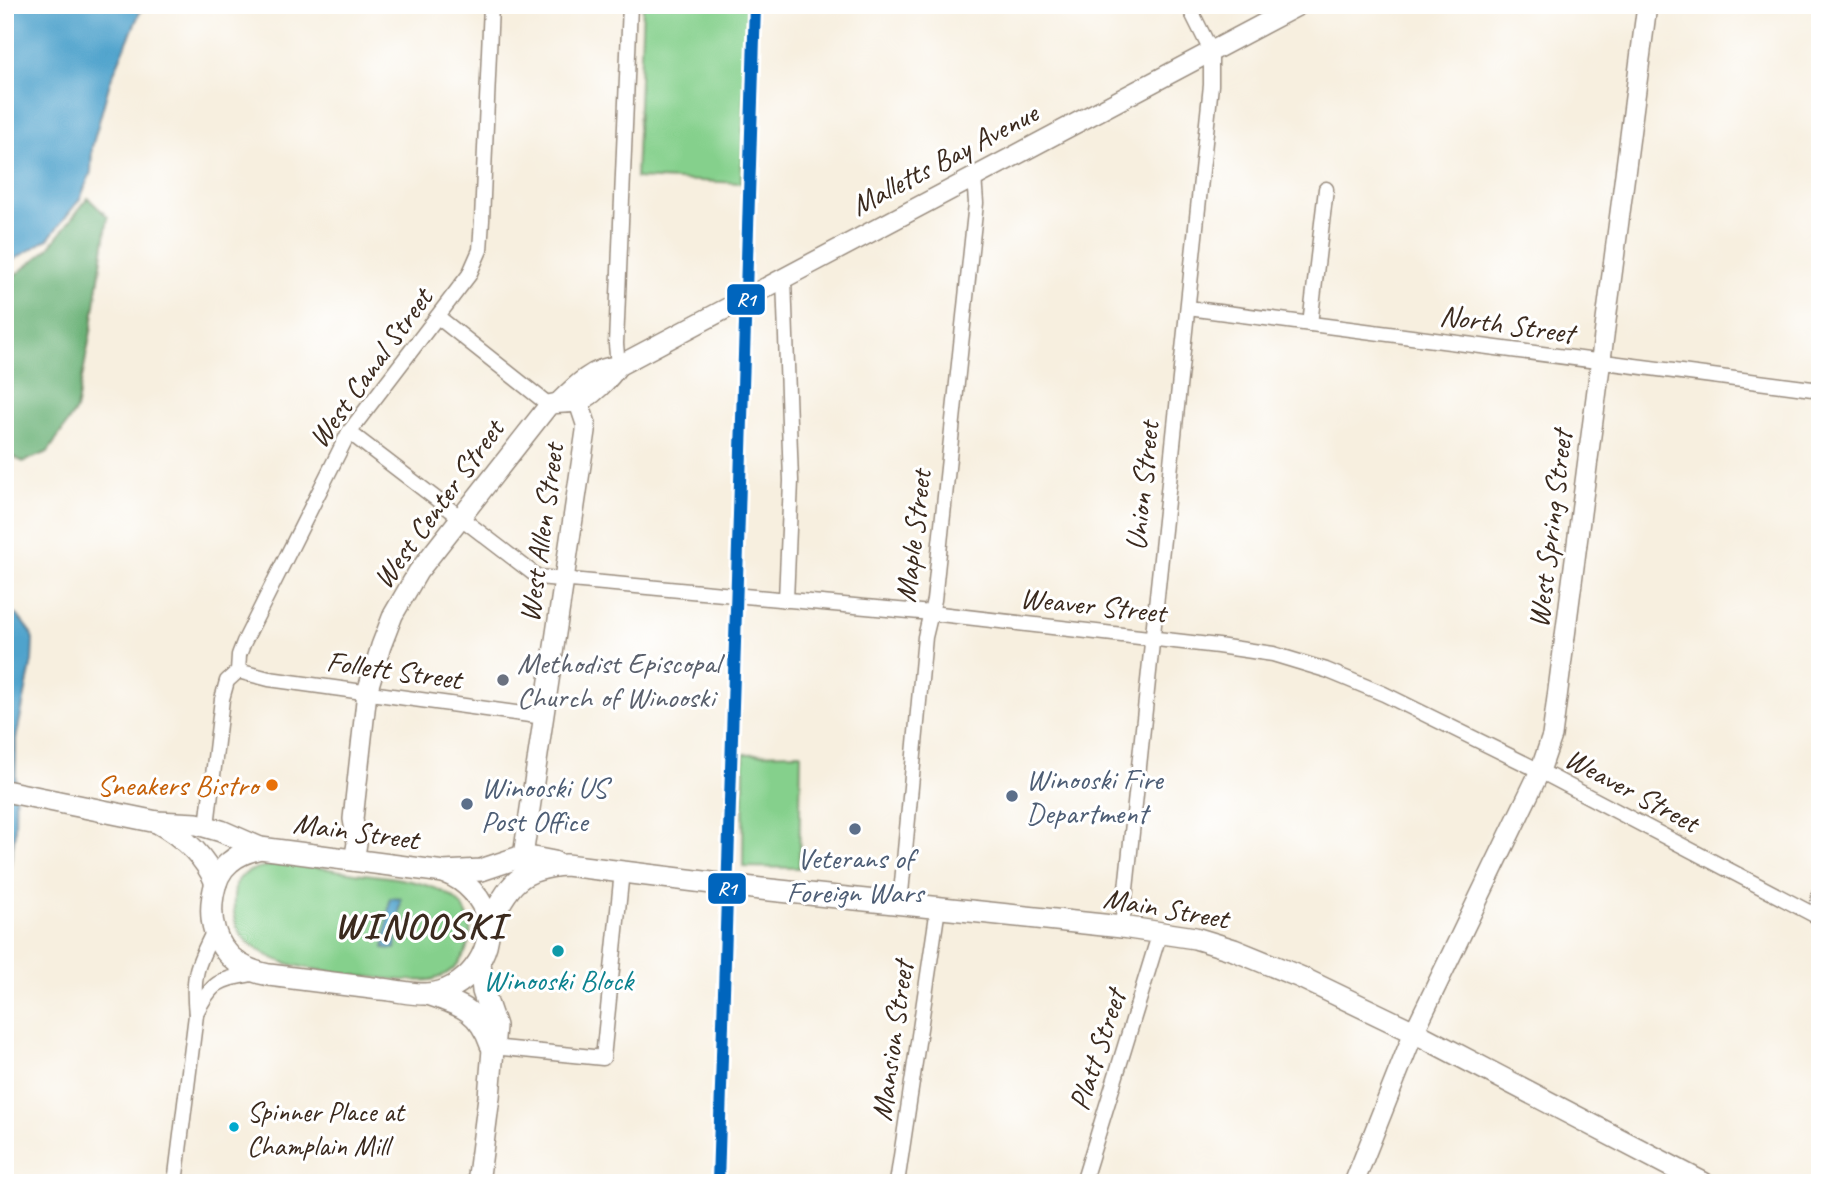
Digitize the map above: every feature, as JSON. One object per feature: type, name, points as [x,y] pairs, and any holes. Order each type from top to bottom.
[{"type":"main road","name":"Main Street","points":[[5,791],[157,822],[188,822],[207,826],[260,848]]},
{"type":"main road","name":"Main Street","points":[[157,822],[171,830],[197,853],[216,883]]},
{"type":"main road","name":"Main Street","points":[[216,883],[229,862],[260,848],[356,852],[444,872],[460,880],[476,895],[489,925]]},
{"type":"main road","name":"Main Street","points":[[444,872],[481,870],[523,856],[566,865],[761,889],[1122,927],[1195,938],[1234,950],[1300,977],[1414,1032],[1703,1183]]},
{"type":"main road","name":"Main Street","points":[[480,962],[487,943],[489,925],[505,894],[521,877],[545,866],[566,865]]},
{"type":"main road","points":[[216,883],[212,909],[214,932],[230,958],[257,973],[428,994],[470,1011],[480,1021],[492,1047]]},
{"type":"main road","points":[[428,994],[459,982],[480,962]]},
{"type":"main road","points":[[478,1183],[495,1026],[483,991],[480,962]]},
{"type":"street","name":"West Canal Street","points":[[207,826],[222,699],[227,681],[238,671],[239,655],[244,642],[349,432],[469,275],[480,250],[491,5]]},
{"type":"street","points":[[618,366],[630,5]]},
{"type":"street","points":[[1188,5],[1211,51]]},
{"type":"street","name":"Malletts Bay Avenue","points":[[565,399],[611,378],[618,366],[1299,5]]},
{"type":"street","name":"West Spring Street","points":[[1354,1183],[1414,1032],[1540,771],[1552,736],[1647,5]]},
{"type":"street","name":"Union Street","points":[[1122,927],[1210,94],[1211,51]]},
{"type":"street","name":"Maple Street","points":[[900,904],[925,637],[934,600],[950,461],[976,203],[974,176]]},
{"type":"street","points":[[1310,324],[1326,189]]},
{"type":"street","points":[[784,278],[791,481],[786,600]]},
{"type":"street","name":"North Street","points":[[1188,308],[1820,390]]},
{"type":"street","points":[[438,317],[565,399]]},
{"type":"street","name":"West Center Street","points":[[356,852],[353,819],[367,692],[381,646],[400,601],[418,572],[460,517],[565,399]]},
{"type":"street","name":"West Allen Street","points":[[523,856],[586,430],[565,399]]},
{"type":"street","name":"Weaver Street","points":[[349,432],[538,577],[930,613],[1153,638],[1273,654],[1326,670],[1384,694],[1540,771],[1818,917]]},
{"type":"street","name":"Follett Street","points":[[238,671],[256,677],[544,718]]},
{"type":"street","points":[[492,1047],[603,1058],[622,871]]},
{"type":"street","points":[[1818,917],[1820,891]]},
{"type":"street","name":"Mansion Street","points":[[897,1183],[938,908]]},
{"type":"street","points":[[175,1183],[195,1015],[196,970],[214,932]]},
{"type":"street","name":"Platt Street","points":[[1083,1183],[1160,932]]},
{"type":"street","points":[[195,1015],[206,993],[217,983],[257,973]]},
{"type":"green space","points":[[643,5],[747,5],[741,183],[636,178]]},
{"type":"green space","points":[[88,198],[108,217],[76,410],[48,452],[23,462],[5,453],[5,283],[47,250]]},
{"type":"green space","points":[[801,753],[799,868],[743,867],[744,754]]},
{"type":"green space","points":[[294,864],[395,878],[432,887],[448,895],[461,905],[469,919],[470,937],[466,951],[447,973],[441,977],[423,980],[337,973],[298,966],[271,957],[245,940],[240,932],[234,915],[235,887],[240,878],[253,870]]},
{"type":"water","points":[[5,5],[143,5],[110,82],[92,147],[91,172],[80,199],[48,239],[5,265]]},
{"type":"water","points":[[5,609],[18,616],[33,640],[32,661],[16,739],[15,833],[5,899]]},
{"type":"water","points":[[390,898],[401,899],[395,949],[384,948]]},
{"type":"transit line","name":"R1","points":[[718,1183],[755,5]]},
{"type":"place","name":"Methodist Episcopal Church of Winooski","points":[[503,680]]},
{"type":"place","name":"Sneakers Bistro","points":[[272,785]]},
{"type":"place","name":"Winooski Fire Department","points":[[1012,796]]},
{"type":"place","name":"Winooski US Post Office","points":[[467,804]]},
{"type":"place","name":"Veterans of Foreign Wars","points":[[855,829]]},
{"type":"place","name":"Winooski Block","points":[[558,951]]},
{"type":"place","name":"Spinner Place at Champlain Mill","points":[[234,1127]]},
{"type":"district","name":"WINOOSKI","points":[[420,925]]}]
